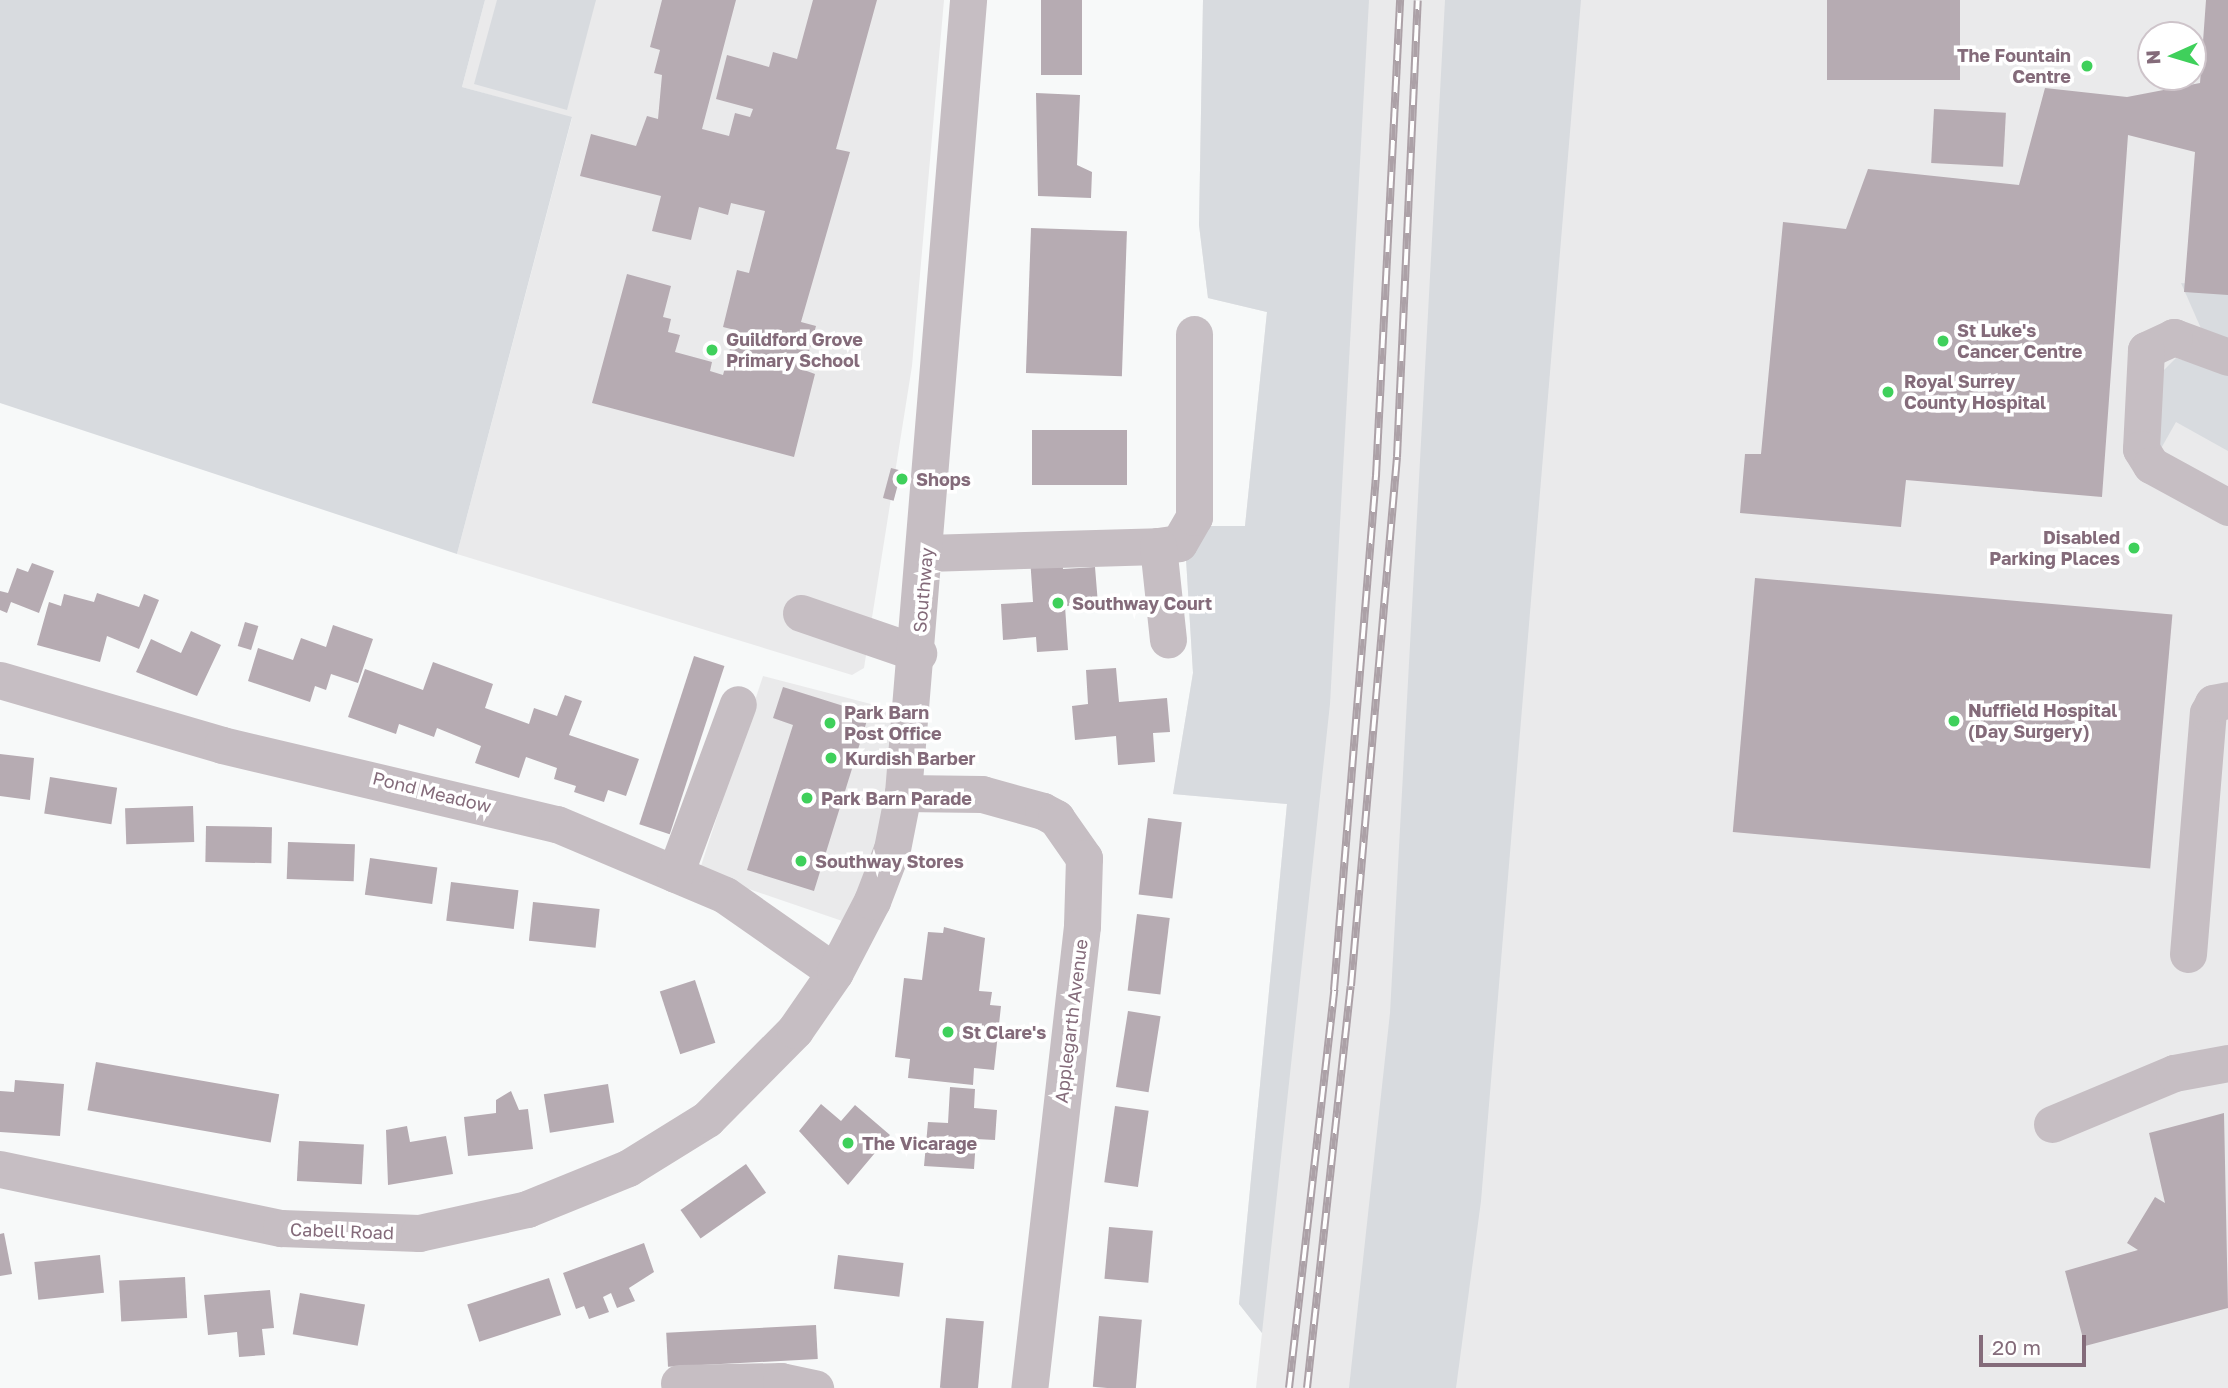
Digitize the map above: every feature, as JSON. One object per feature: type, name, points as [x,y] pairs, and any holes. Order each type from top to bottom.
[{"type":"street","name":"Southway","points":[[707,1119],[795,1030],[835,972],[892,849],[903,793],[918,653],[968,0]]},
{"type":"street","points":[[926,552],[1158,546],[1179,543],[1194,517],[1194,334]]},
{"type":"street","points":[[2228,357],[2174,337],[2157,340],[2147,350],[2141,449],[2151,465],[2228,507]]},
{"type":"street","points":[[1158,546],[1168,639]]},
{"type":"street","points":[[801,613],[918,653]]},
{"type":"street","name":"Pond Meadow","points":[[0,680],[222,745],[558,824],[725,895],[835,972]]},
{"type":"street","points":[[2188,954],[2208,713],[2213,704],[2228,700]]},
{"type":"street","points":[[675,874],[738,704]]},
{"type":"street","name":"Applegarth Avenue","points":[[903,793],[982,794],[1043,811],[1056,818],[1084,858],[1084,914],[1029,1388]]},
{"type":"street","points":[[2052,1124],[2174,1073],[2228,1063]]},
{"type":"street","name":"Cabell Road","points":[[0,1169],[281,1228],[419,1233],[527,1209],[628,1168],[707,1119]]},
{"type":"street","points":[[679,1383],[781,1381],[815,1388]]},
{"type":"shaded area","points":[[0,0],[485,0],[462,87],[572,117],[457,554],[0,403]]},
{"type":"shaded area","name":"Guildford Grove Primary School","points":[[485,0],[944,0],[912,366],[864,668],[852,675],[457,554],[572,118],[462,87]]},
{"type":"shaded area","points":[[497,0],[596,0],[567,110],[474,84]]},
{"type":"shaded area","points":[[1203,0],[2228,0],[2228,1388],[1256,1388],[1262,1333],[1239,1304],[1287,804],[1173,794],[1193,673],[1184,526],[1245,526],[1267,312],[1208,298],[1199,225]]},
{"type":"shaded area","points":[[1203,0],[1369,0],[1330,704],[1262,1333],[1239,1304],[1287,804],[1173,794],[1193,673],[1184,526],[1245,526],[1267,312],[1208,298],[1199,225]]},
{"type":"shaded area","points":[[1445,0],[1581,0],[1481,1201],[1456,1388],[1349,1388],[1390,1013]]},
{"type":"shaded area","points":[[2181,283],[2228,287],[2228,341],[2203,333]]},
{"type":"shaded area","points":[[2176,358],[2228,373],[2228,451],[2176,422],[2159,452],[2158,376]]},
{"type":"shaded area","name":"Park Barn Parade","points":[[763,676],[894,710],[884,841],[851,924],[699,872]]},
{"type":"building","points":[[662,0],[736,0],[702,129],[729,136],[735,113],[750,117],[753,109],[716,99],[727,55],[769,67],[773,52],[797,59],[813,0],[877,0],[836,149],[850,152],[801,322],[816,326],[804,370],[815,374],[794,457],[592,403],[627,274],[671,286],[663,317],[671,319],[668,332],[680,335],[675,352],[712,362],[710,371],[723,375],[735,330],[723,327],[737,270],[749,273],[765,211],[731,203],[728,215],[699,207],[691,240],[652,231],[661,196],[580,176],[591,134],[636,146],[647,116],[658,119],[662,75],[654,73],[660,50],[650,47]]},
{"type":"building","points":[[1041,0],[1082,0],[1082,75],[1041,75]]},
{"type":"building","points":[[1827,0],[1960,0],[1960,80],[1827,80]]},
{"type":"building","name":"St Luke's Cancer Centre","points":[[2206,0],[2228,0],[2228,295],[2184,292],[2195,152],[2128,135],[2102,497],[1906,480],[1901,527],[1740,513],[1745,454],[1761,454],[1783,222],[1846,229],[1868,169],[2019,185],[2045,88],[2127,97],[2158,91],[2207,91],[2207,21],[2204,21]]},
{"type":"building","points":[[1036,93],[1080,95],[1077,165],[1092,172],[1091,198],[1038,196]]},
{"type":"building","points":[[1934,109],[2006,113],[2003,167],[1931,163]]},
{"type":"building","points":[[1031,228],[1127,231],[1122,376],[1026,373]]},
{"type":"building","points":[[1032,430],[1127,430],[1127,485],[1032,485]]},
{"type":"building","points":[[891,468],[902,471],[894,501],[883,498]]},
{"type":"building","name":"Southway Court","points":[[1062,555],[1063,569],[1095,567],[1098,604],[1065,606],[1068,650],[1037,652],[1036,637],[1003,640],[1001,604],[1033,602],[1030,557]]},
{"type":"building","points":[[32,563],[54,571],[39,613],[11,602],[7,613],[0,610],[0,591],[8,593],[17,568],[28,572]]},
{"type":"building","name":"Nuffield Hospital (Day Surgery)","points":[[1755,578],[2172,615],[2150,869],[1733,832]]},
{"type":"building","points":[[97,593],[139,607],[144,594],[159,600],[139,649],[107,636],[100,662],[37,645],[49,602],[61,606],[64,594],[94,602]]},
{"type":"building","points":[[245,622],[258,626],[251,650],[238,646]]},
{"type":"building","points":[[333,625],[373,639],[358,683],[331,674],[326,690],[315,686],[310,702],[248,681],[258,648],[293,660],[301,638],[326,647]]},
{"type":"building","points":[[191,631],[221,645],[197,696],[136,672],[151,639],[181,653]]},
{"type":"building","points":[[694,656],[724,666],[670,834],[639,824]]},
{"type":"building","points":[[433,662],[493,684],[485,708],[529,724],[534,708],[557,716],[565,695],[582,701],[569,735],[639,759],[626,796],[608,790],[604,802],[574,792],[576,786],[554,779],[557,768],[526,757],[519,778],[475,763],[481,746],[437,728],[434,737],[399,724],[396,734],[348,717],[365,669],[423,690]]},
{"type":"building","points":[[1116,668],[1119,702],[1167,698],[1170,732],[1153,733],[1155,762],[1118,765],[1116,736],[1075,740],[1072,706],[1088,704],[1086,670]]},
{"type":"building","name":"Park Barn Parade","points":[[783,687],[869,714],[814,891],[747,870],[793,725],[773,718]]},
{"type":"building","points":[[0,754],[34,758],[30,800],[0,796]]},
{"type":"building","points":[[50,777],[117,788],[111,824],[44,814]]},
{"type":"building","points":[[193,806],[194,842],[126,844],[125,808]]},
{"type":"building","points":[[1148,818],[1182,822],[1172,899],[1139,894]]},
{"type":"building","points":[[206,826],[272,827],[271,863],[205,862]]},
{"type":"building","points":[[288,842],[355,844],[354,881],[287,879]]},
{"type":"building","points":[[370,858],[437,867],[432,904],[365,895]]},
{"type":"building","points":[[451,882],[518,890],[514,929],[446,921]]},
{"type":"building","points":[[533,902],[600,909],[596,948],[529,941]]},
{"type":"building","points":[[1137,914],[1170,918],[1160,994],[1128,990]]},
{"type":"building","name":"St Clare's","points":[[944,927],[985,938],[979,991],[992,992],[990,1005],[1001,1006],[994,1070],[974,1068],[973,1085],[908,1078],[910,1059],[895,1057],[904,978],[922,980],[928,932],[943,933]]},
{"type":"building","points":[[695,980],[715,1043],[680,1054],[660,991]]},
{"type":"building","points":[[1128,1011],[1161,1016],[1149,1092],[1116,1087]]},
{"type":"building","points":[[96,1062],[279,1094],[271,1143],[87,1110]]},
{"type":"building","points":[[15,1080],[64,1084],[60,1136],[0,1132],[0,1091],[14,1092]]},
{"type":"building","points":[[608,1084],[614,1123],[550,1133],[544,1094]]},
{"type":"building","points":[[950,1087],[975,1089],[974,1108],[997,1110],[995,1140],[976,1139],[974,1169],[924,1166],[928,1122],[948,1123]]},
{"type":"building","points":[[511,1091],[519,1110],[528,1109],[533,1149],[468,1156],[464,1117],[496,1113],[496,1100]]},
{"type":"building","name":"The Vicarage","points":[[821,1104],[841,1121],[855,1105],[890,1135],[848,1185],[799,1131]]},
{"type":"building","points":[[1115,1106],[1149,1111],[1138,1187],[1104,1182]]},
{"type":"building","points":[[2224,1113],[2228,1308],[2085,1346],[2065,1271],[2138,1250],[2127,1243],[2155,1197],[2165,1203],[2149,1133]]},
{"type":"building","points":[[407,1126],[410,1142],[446,1136],[453,1174],[388,1185],[386,1130]]},
{"type":"building","points":[[299,1141],[364,1144],[362,1184],[297,1181]]},
{"type":"building","points":[[746,1164],[766,1193],[701,1239],[680,1210]]},
{"type":"building","points":[[1109,1227],[1153,1231],[1148,1283],[1104,1279]]},
{"type":"building","points":[[4,1233],[12,1274],[0,1276],[0,1234]]},
{"type":"building","points":[[644,1243],[654,1272],[629,1288],[635,1301],[617,1308],[611,1293],[603,1297],[609,1312],[589,1319],[584,1306],[576,1309],[563,1273]]},
{"type":"building","points":[[100,1255],[104,1293],[38,1300],[34,1262]]},
{"type":"building","points":[[838,1255],[904,1263],[899,1297],[834,1289]]},
{"type":"building","points":[[185,1277],[187,1318],[121,1321],[119,1280]]},
{"type":"building","points":[[549,1278],[561,1315],[479,1342],[467,1305]]},
{"type":"building","points":[[270,1290],[274,1328],[262,1329],[265,1355],[239,1357],[237,1332],[208,1335],[204,1295]]},
{"type":"building","points":[[300,1293],[365,1304],[358,1346],[293,1334]]},
{"type":"building","points":[[1099,1316],[1142,1320],[1136,1388],[1093,1387]]},
{"type":"building","points":[[946,1318],[984,1321],[978,1388],[940,1388]]},
{"type":"building","points":[[816,1325],[818,1359],[668,1367],[666,1333]]},
{"type":"railway","points":[[1289,1388],[1334,990],[1376,476],[1400,0]]},
{"type":"railway","points":[[1307,1388],[1351,986],[1397,457],[1418,0]]},
{"type":"place","name":"The Fountain Centre","points":[[2087,66]]},
{"type":"place","name":"St Luke's Cancer Centre","points":[[1943,341]]},
{"type":"place","name":"Guildford Grove Primary School","points":[[712,350]]},
{"type":"place","name":"Royal Surrey County Hospital","points":[[1888,392]]},
{"type":"place","name":"Shops","points":[[902,479]]},
{"type":"place","name":"Disabled Parking Places","points":[[2134,548]]},
{"type":"place","name":"Southway Court","points":[[1058,603]]},
{"type":"place","name":"Nuffield Hospital (Day Surgery)","points":[[1954,721]]},
{"type":"place","name":"Park Barn Post Office","points":[[830,723]]},
{"type":"place","name":"Kurdish Barber","points":[[831,758]]},
{"type":"place","name":"Park Barn Parade","points":[[807,798]]},
{"type":"place","name":"Southway Stores","points":[[801,861]]},
{"type":"place","name":"St Clare's","points":[[948,1032]]},
{"type":"place","name":"The Vicarage","points":[[848,1143]]}]
